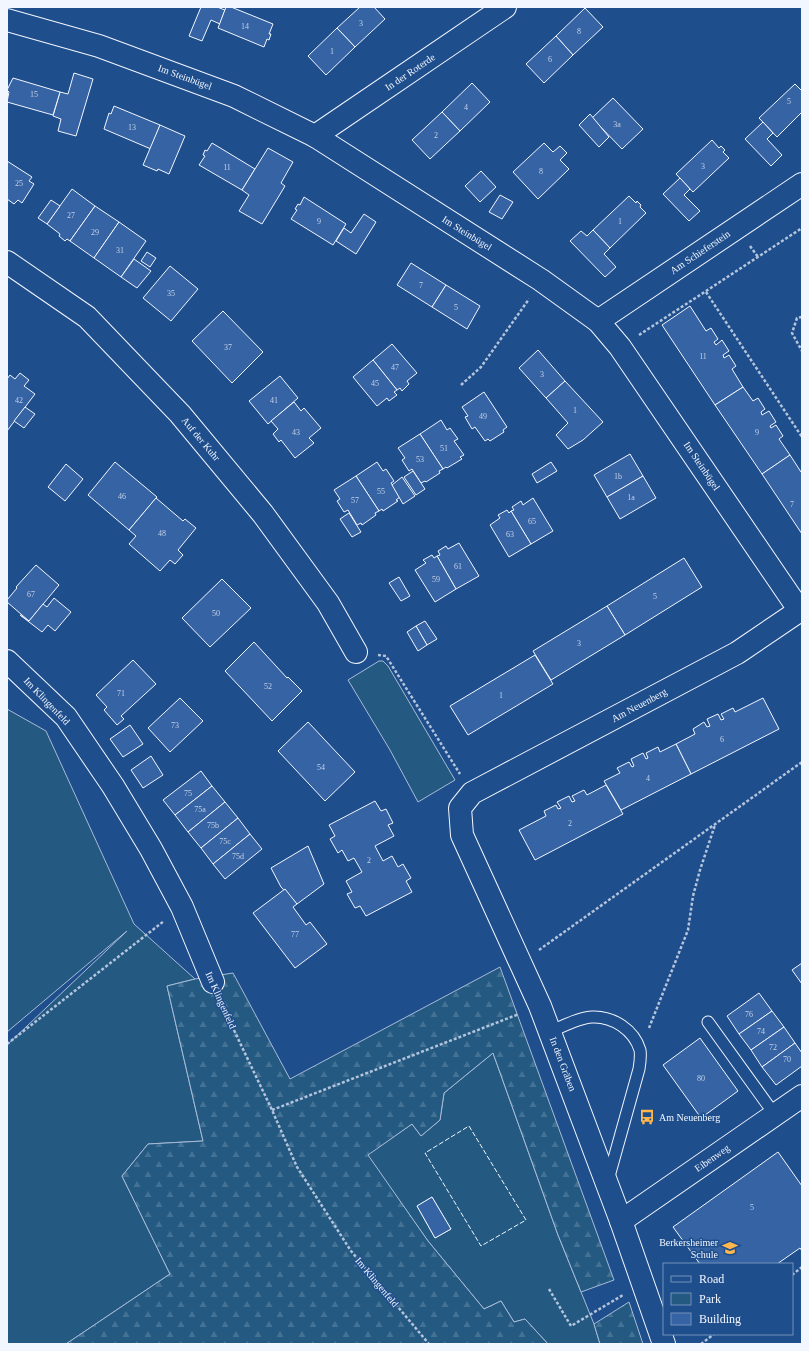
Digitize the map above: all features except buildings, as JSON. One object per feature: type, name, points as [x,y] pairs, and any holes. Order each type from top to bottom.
[{"type":"street","name":"In der Roterde","points":[[315,136],[504,7]]},
{"type":"street","name":"Im Steinbügel","points":[[7,20],[99,46],[234,96],[315,136],[541,280],[598,321],[620,347],[801,610]]},
{"type":"street","name":"Am Schieferstein","points":[[598,321],[802,184]]},
{"type":"street","name":"Auf der Kuhr","points":[[7,262],[87,317],[180,414],[263,514],[328,603],[356,652]]},
{"type":"street","name":"Am Neuenberg","points":[[472,793],[737,654],[801,610]]},
{"type":"street","name":"Im Klingenfeld","points":[[7,661],[66,717],[113,786],[151,849],[182,907],[213,982]]},
{"type":"street","name":"In den Gräben","points":[[472,793],[460,808],[462,835],[540,1006],[608,1184],[664,1344]]},
{"type":"street","name":"Eibenweg","points":[[621,1221],[802,1096]]},
{"type":"lane","points":[[550,1032],[590,1017],[605,1018],[620,1024],[632,1034],[640,1051],[639,1069],[608,1184]]},
{"type":"lane","points":[[708,1022],[775,1115]]},
{"type":"path","points":[[620,347],[802,228]]},
{"type":"path","points":[[461,385],[485,362],[541,280]]},
{"type":"path","points":[[706,292],[802,437]]},
{"type":"path","points":[[802,317],[797,318],[792,333],[802,351]]},
{"type":"path","points":[[356,652],[386,656],[472,793]]},
{"type":"path","points":[[521,963],[802,762]]},
{"type":"path","points":[[640,1051],[688,930],[693,896],[715,824]]},
{"type":"path","points":[[7,1044],[182,907]]},
{"type":"path","name":"Im Klingenfeld","points":[[213,982],[297,1167],[351,1251],[429,1344]]},
{"type":"path","points":[[272,1110],[540,1006]]},
{"type":"path","points":[[793,1274],[802,1267]]},
{"type":"path","points":[[549,1289],[571,1326],[643,1284]]},
{"type":"path","points":[[701,1344],[713,1335]]},
{"type":"green space","points":[[379,661],[383,661],[388,666],[455,780],[418,802],[390,750],[348,680]]},
{"type":"green space","points":[[7,709],[46,731],[134,924],[195,979],[167,986],[203,1141],[148,1144],[122,1176],[170,1274],[66,1344],[7,1344],[7,1045],[127,931],[7,1032]]},
{"type":"green space","points":[[500,967],[614,1280],[581,1292],[558,1235],[493,1053],[444,1093],[440,1120],[421,1136],[412,1124],[368,1155],[428,1241],[484,1309],[501,1301],[514,1322],[525,1319],[548,1344],[66,1344],[170,1274],[122,1176],[148,1144],[203,1141],[167,986],[195,979],[233,973],[290,1079]]},
{"type":"green space","points":[[493,1053],[558,1235],[594,1324],[600,1344],[548,1344],[525,1319],[514,1322],[501,1301],[484,1309],[428,1241],[367,1155],[412,1124],[421,1136],[440,1120],[444,1093]],"holes":[[[432,1197],[451,1229],[435,1238],[417,1206]]]},
{"type":"green space","points":[[629,1302],[643,1344],[600,1344],[594,1324]]},
{"type":"fence","points":[[469,1126],[526,1220],[481,1246],[425,1153],[469,1126]]},
{"type":"place","name":"Am Neuenberg","points":[[647,1117]]},
{"type":"place","name":"Berkersheimer Schule","points":[[730,1248]]}]
